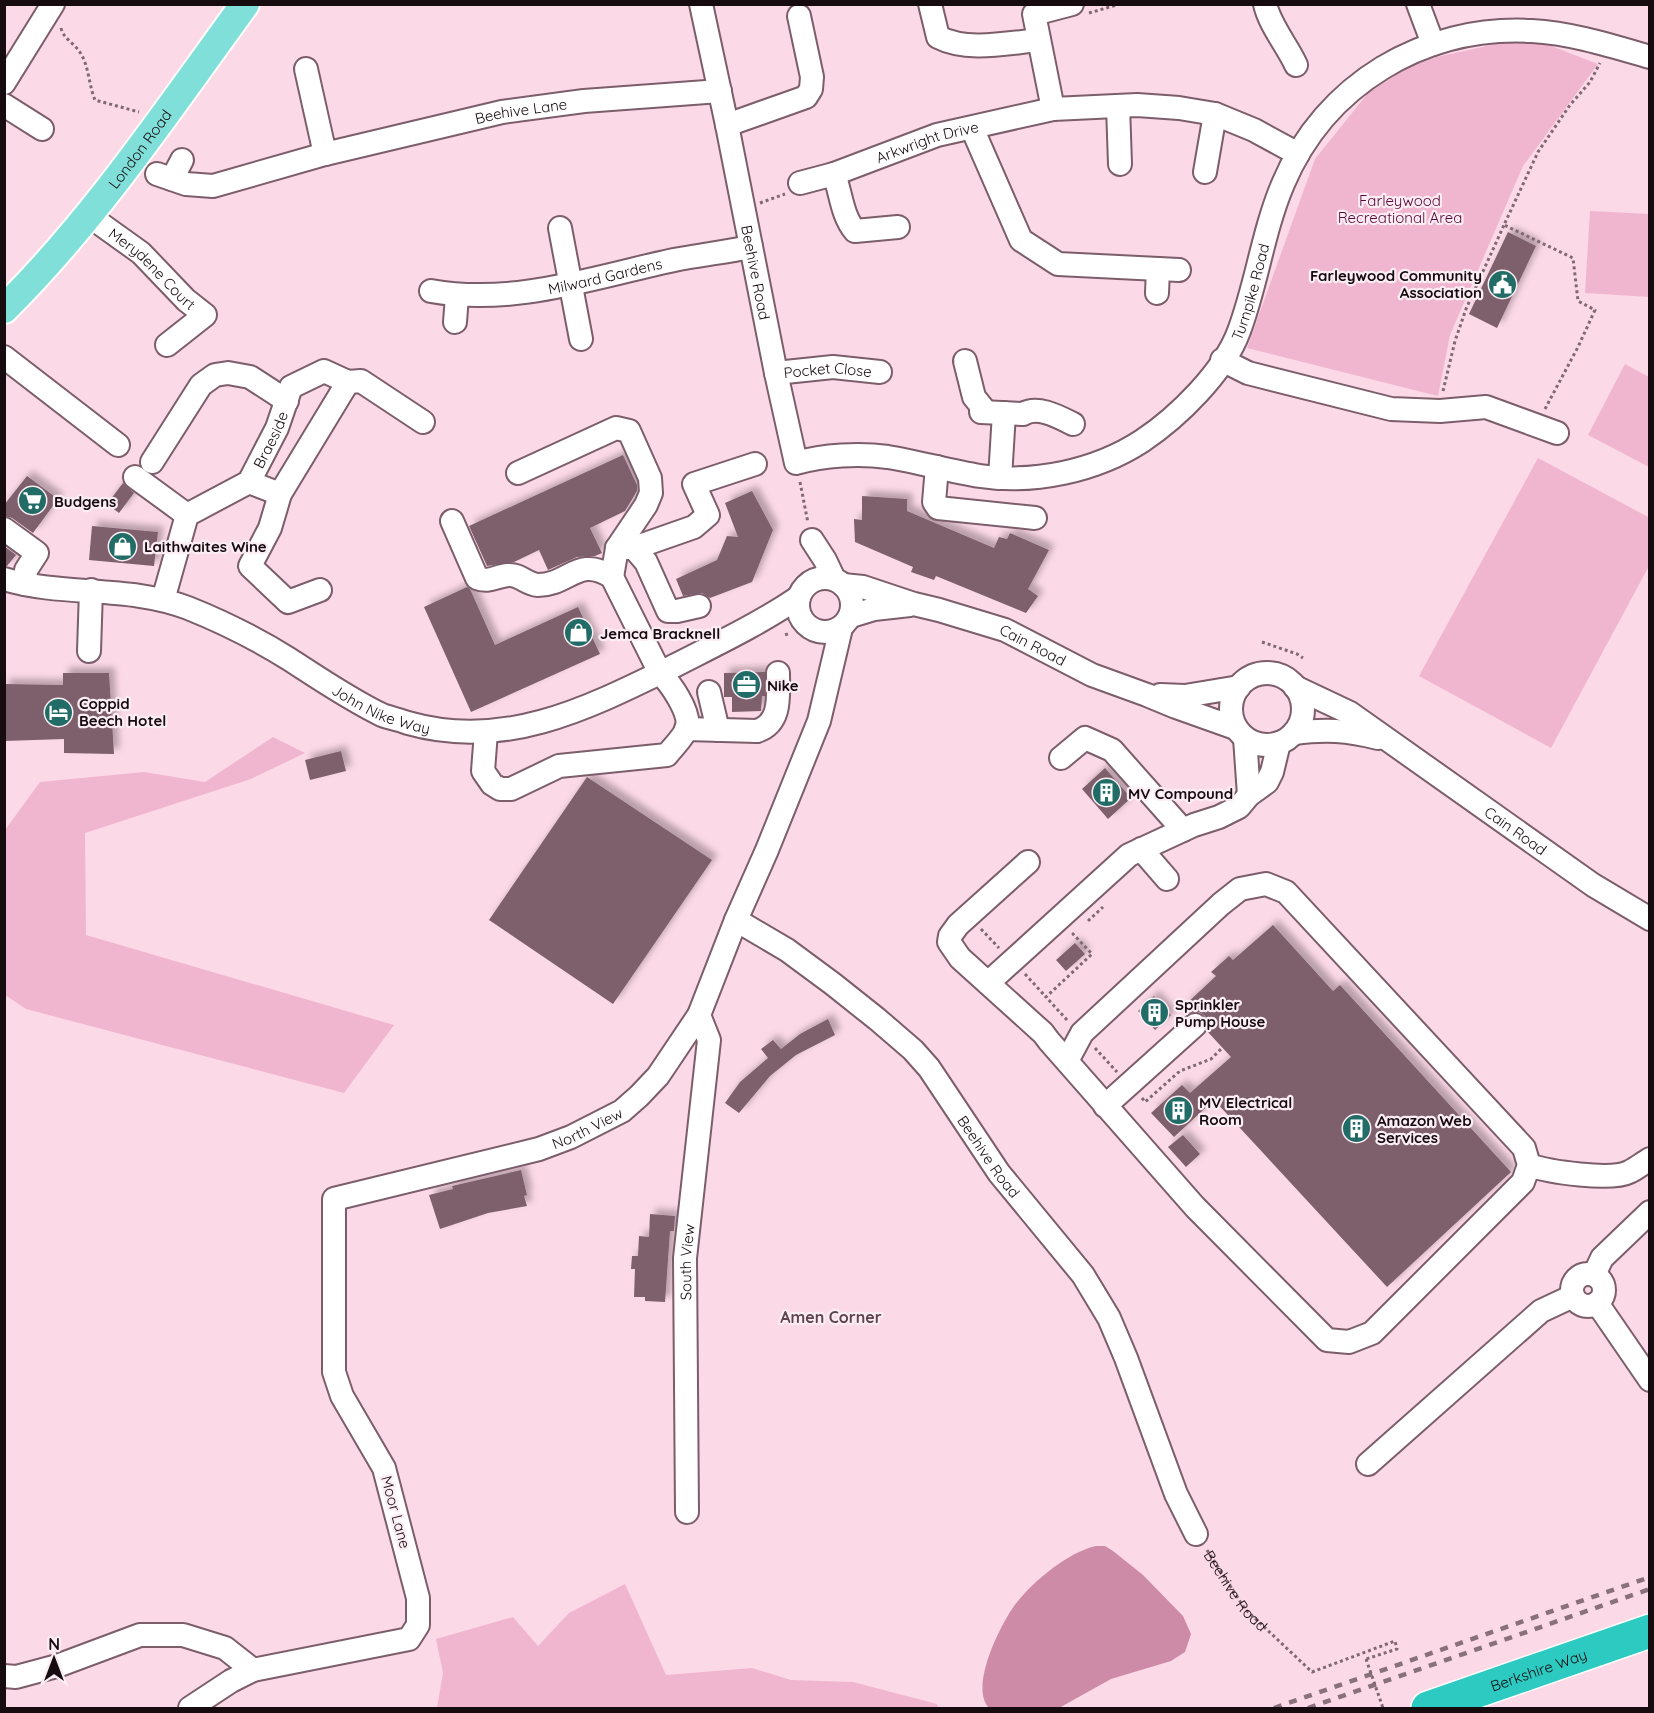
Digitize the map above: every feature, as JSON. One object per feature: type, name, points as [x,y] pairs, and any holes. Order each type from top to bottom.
[{"type":"highway","name":"Berkshire Way","points":[[1428,1708],[1650,1631]]},
{"type":"highway","name":"Berkshire Way","points":[[1496,1708],[1650,1655]]},
{"type":"main road","name":"London Road","points":[[4,309],[27,287],[88,215],[132,159],[245,4]]},
{"type":"main road","name":"London Road","points":[[4,327],[27,287]]},
{"type":"street","name":"Beehive Road","points":[[701,4],[796,463]]},
{"type":"street","points":[[930,4],[938,37],[949,43],[986,45],[1039,40]]},
{"type":"street","points":[[1053,109],[1034,14],[1072,4]]},
{"type":"street","points":[[1265,4],[1271,21],[1289,49],[1296,65]]},
{"type":"street","points":[[1418,4],[1433,44]]},
{"type":"street","points":[[4,83],[52,7]]},
{"type":"street","points":[[727,125],[806,97],[811,89],[812,77],[798,16]]},
{"type":"street","name":"Turnpike Road","points":[[796,463],[861,456],[886,457],[1000,478],[1041,476],[1073,471],[1104,460],[1141,442],[1179,413],[1222,360],[1239,332],[1282,186],[1298,154],[1324,117],[1350,90],[1404,56],[1433,44],[1500,31],[1535,31],[1650,57]]},
{"type":"street","points":[[315,77],[325,154]]},
{"type":"street","name":"Beehive Lane","points":[[170,171],[186,184],[213,186],[325,154],[502,112],[584,101],[720,91]]},
{"type":"street","points":[[4,105],[42,129]]},
{"type":"street","name":"Arkwright Drive","points":[[800,183],[834,174],[938,135],[1053,109],[1137,105],[1179,108],[1215,114],[1254,130],[1298,154]]},
{"type":"street","points":[[1118,106],[1120,164]]},
{"type":"street","points":[[1205,172],[1215,114]]},
{"type":"street","points":[[972,128],[1021,240],[1058,264],[1169,269],[1157,293]]},
{"type":"street","points":[[834,174],[847,221],[855,231],[898,227]]},
{"type":"street","name":"Merydene Court","points":[[88,215],[141,253],[186,300],[205,315],[166,345]]},
{"type":"street","points":[[560,228],[581,339]]},
{"type":"street","name":"Milward Gardens","points":[[431,291],[457,296],[532,292],[751,247]]},
{"type":"street","points":[[455,322],[457,296]]},
{"type":"street","points":[[4,357],[118,445]]},
{"type":"street","points":[[1222,360],[1248,373],[1391,409],[1440,411],[1486,407],[1546,429]]},
{"type":"street","points":[[966,361],[974,397],[999,413],[1054,414],[1073,424]]},
{"type":"street","name":"Pocket Close","points":[[776,373],[833,366],[880,372]]},
{"type":"street","name":"Braeside","points":[[187,515],[249,482],[276,428],[291,387],[324,371],[348,382],[361,381],[423,422]]},
{"type":"street","points":[[152,462],[201,385],[215,375],[228,373],[250,377],[287,401]]},
{"type":"street","points":[[320,590],[288,602],[250,566],[270,528],[280,494],[348,382]]},
{"type":"street","points":[[999,413],[1000,478]]},
{"type":"street","points":[[518,473],[615,428],[629,431],[650,478],[651,493],[612,577]]},
{"type":"street","points":[[625,548],[694,526],[708,514],[694,484],[755,464]]},
{"type":"street","points":[[937,467],[934,502],[938,508],[1035,518]]},
{"type":"street","points":[[135,477],[187,515],[163,600]]},
{"type":"street","points":[[249,482],[280,494]]},
{"type":"street","points":[[452,521],[477,578],[483,581],[513,575],[522,577],[529,583],[546,584],[581,570],[593,568],[600,569],[612,577],[660,673],[670,684],[684,709],[687,721],[686,729],[667,755],[559,766],[511,789],[501,789],[492,784],[483,771],[486,732]]},
{"type":"street","points":[[4,529],[37,553],[15,582]]},
{"type":"street","points":[[812,540],[822,586]]},
{"type":"street","points":[[625,548],[646,562],[668,611],[699,606]]},
{"type":"street","name":"John Nike Way","points":[[15,582],[128,593],[163,600],[196,611],[251,636],[345,697],[385,716],[456,733],[531,726],[587,706],[660,673],[762,622],[822,586]]},
{"type":"street","points":[[736,920],[819,721],[829,673],[815,628],[799,612],[822,586]]},
{"type":"street","points":[[815,628],[852,599],[822,586]]},
{"type":"street","name":"Cain Road","points":[[822,586],[863,587],[1005,630],[1092,675],[1240,733]]},
{"type":"street","points":[[89,651],[91,590]]},
{"type":"street","name":"Cain Road","points":[[815,628],[874,609],[914,604]]},
{"type":"street","name":"John Nike Way","points":[[762,622],[815,628]]},
{"type":"street","points":[[686,729],[757,730],[766,728],[777,711],[778,673]]},
{"type":"street","points":[[988,983],[1023,949],[1027,931],[1115,855],[1135,852],[1239,807],[1249,795],[1267,782],[1286,738],[1302,715],[1302,705],[1295,687],[1280,676],[1272,674],[1253,676],[1239,687],[1231,705],[1240,733],[1249,795]]},
{"type":"street","name":"Cain Road","points":[[1147,695],[1185,696],[1239,687]]},
{"type":"street","name":"Cain Road","points":[[1295,687],[1350,713],[1593,885],[1648,918]]},
{"type":"street","points":[[710,692],[718,730]]},
{"type":"street","name":"Cain Road","points":[[1286,738],[1313,730],[1349,731],[1388,741]]},
{"type":"street","points":[[1240,733],[1255,743],[1267,745],[1286,738]]},
{"type":"street","points":[[1061,758],[1085,738],[1112,750],[1183,830]]},
{"type":"street","points":[[1135,852],[1167,879]]},
{"type":"street","points":[[1028,862],[958,925],[950,936],[949,942],[960,958],[1043,1033],[1105,1106],[1195,1207],[1327,1340],[1349,1342],[1372,1333],[1523,1182],[1529,1165],[1524,1148],[1286,892],[1266,884],[1240,889],[1221,904],[1082,1033],[1067,1061]]},
{"type":"street","name":"Beehive Road","points":[[736,920],[787,950],[833,984],[877,1019],[929,1068],[999,1173],[1083,1275],[1109,1318],[1176,1494],[1196,1534]]},
{"type":"street","name":"North View","points":[[334,1199],[539,1149],[622,1111],[663,1069],[699,1015],[736,920]]},
{"type":"street","name":"South View","points":[[687,1512],[685,1258],[709,1040],[699,1015]]},
{"type":"street","points":[[1105,1106],[1195,1025]]},
{"type":"street","points":[[1529,1165],[1544,1170],[1598,1177],[1628,1173],[1650,1159]]},
{"type":"street","name":"Moor Lane","points":[[190,1708],[231,1681],[253,1670],[409,1640],[418,1625],[418,1598],[384,1468],[342,1396],[334,1372],[334,1199]]},
{"type":"street","points":[[1594,1275],[1602,1258],[1650,1212]]},
{"type":"street","points":[[1585,1274],[1594,1275],[1600,1279],[1604,1295],[1597,1303],[1586,1306],[1576,1301],[1573,1296],[1572,1285],[1575,1280],[1585,1274]]},
{"type":"street","points":[[1368,1464],[1541,1311],[1573,1296]]},
{"type":"street","points":[[1597,1303],[1650,1380]]},
{"type":"street","points":[[4,1676],[16,1677],[57,1666],[140,1635],[183,1635],[225,1648],[253,1670]]},
{"type":"path","points":[[52,7],[59,13],[58,20],[63,34],[81,53],[94,100],[147,114]]},
{"type":"path","points":[[1440,411],[1455,341],[1466,309],[1504,225],[1538,152],[1570,105],[1590,82],[1600,63]]},
{"type":"path","points":[[744,207],[795,190],[800,183]]},
{"type":"path","points":[[1504,225],[1573,258],[1578,301],[1595,310],[1546,429]]},
{"type":"path","points":[[796,463],[812,540]]},
{"type":"path","points":[[1262,642],[1303,657]]},
{"type":"path","points":[[1069,1023],[1046,997],[1092,954],[1073,934],[1105,905]]},
{"type":"path","name":"Beehive Road","points":[[1196,1534],[1245,1609],[1312,1672],[1395,1641],[1397,1649],[1366,1659],[1383,1708]]},
{"type":"green space","name":"Farleywood Recreational Area","points":[[1528,37],[1598,64],[1523,166],[1450,335],[1438,396],[1247,348],[1315,159],[1368,93],[1418,61]]},
{"type":"green space","points":[[1590,211],[1649,214],[1649,297],[1585,293]]},
{"type":"green space","points":[[1625,364],[1649,377],[1649,467],[1588,435]]},
{"type":"green space","points":[[1538,458],[1650,518],[1649,566],[1551,748],[1419,676]]},
{"type":"green space","points":[[273,737],[305,753],[251,779],[85,833],[86,935],[394,1025],[344,1093],[26,1009],[5,995],[5,830],[40,782],[144,772],[205,782]]},
{"type":"green space","points":[[625,1584],[666,1675],[752,1668],[791,1680],[853,1682],[937,1704],[938,1708],[437,1708],[443,1673],[436,1639],[513,1617],[538,1646],[569,1613]]},
{"type":"shaded area","points":[[1105,1546],[1143,1575],[1183,1616],[1191,1634],[1185,1652],[1171,1661],[1111,1679],[1059,1708],[989,1708],[982,1686],[984,1672],[1001,1627],[1014,1606],[1030,1587],[1051,1569],[1085,1549]]},
{"type":"building","points":[[1508,232],[1536,246],[1497,328],[1469,314]]},
{"type":"building","points":[[623,455],[637,485],[637,491],[625,511],[590,528],[602,553],[595,556],[577,557],[548,570],[539,550],[514,562],[487,566],[469,526]]},
{"type":"building","points":[[27,476],[58,499],[33,533],[12,518],[4,516],[4,505]]},
{"type":"building","points":[[123,483],[134,493],[119,513],[107,504]]},
{"type":"building","points":[[752,491],[773,530],[752,582],[710,598],[702,593],[683,596],[676,579],[717,560],[727,536],[738,537],[725,503]]},
{"type":"building","points":[[862,496],[907,499],[907,511],[994,548],[999,537],[1007,539],[1010,533],[1049,550],[1028,589],[1038,596],[1026,613],[936,576],[934,580],[911,572],[913,567],[855,542],[854,519],[862,520]]},
{"type":"building","name":"Laithwaites Wine","points":[[92,526],[158,532],[154,566],[89,560]]},
{"type":"building","points":[[4,546],[16,555],[7,566],[4,566]]},
{"type":"building","points":[[467,587],[470,589],[495,645],[578,607],[600,654],[471,712],[424,607]]},
{"type":"building","name":"Nike","points":[[765,672],[765,696],[762,696],[761,711],[732,712],[732,697],[724,697],[724,673]]},
{"type":"building","name":"Coppid Beech Hotel","points":[[63,673],[109,673],[114,754],[64,753],[64,739],[4,741],[4,684],[63,685]]},
{"type":"building","points":[[341,751],[346,771],[310,780],[305,760]]},
{"type":"building","name":"MV Compound","points":[[1105,768],[1131,798],[1108,819],[1082,789]]},
{"type":"building","points":[[587,777],[712,860],[613,1004],[489,920]]},
{"type":"building","name":"Amazon Web Services","points":[[1273,925],[1333,991],[1340,985],[1511,1172],[1387,1287],[1214,1100],[1174,1137],[1151,1113],[1182,1085],[1190,1093],[1231,1057],[1207,1031],[1208,1023],[1205,1016],[1199,1012],[1190,1013],[1184,1006],[1216,976],[1211,972],[1229,956],[1233,960]]},
{"type":"building","points":[[1075,943],[1085,954],[1066,971],[1056,960]]},
{"type":"building","name":"Sprinkler Pump House","points":[[1154,996],[1171,1015],[1155,1030],[1138,1011]]},
{"type":"building","points":[[828,1019],[835,1035],[796,1055],[770,1076],[739,1113],[725,1103],[740,1082],[768,1058],[761,1049],[773,1040],[781,1049],[800,1034]]},
{"type":"building","points":[[1183,1135],[1200,1154],[1186,1167],[1168,1147]]},
{"type":"building","points":[[521,1170],[527,1195],[524,1196],[527,1206],[488,1213],[440,1229],[429,1195],[453,1189],[452,1186]]},
{"type":"building","points":[[650,1214],[675,1216],[674,1231],[670,1231],[665,1302],[645,1301],[645,1297],[634,1297],[635,1269],[631,1269],[632,1256],[638,1256],[639,1236],[649,1237]]},
{"type":"railway","points":[[1274,1708],[1650,1577]]},
{"type":"railway","points":[[1308,1708],[1650,1589]]},
{"type":"place","name":"Farleywood Community Association","points":[[1503,284]]},
{"type":"place","name":"Budgens","points":[[33,501]]},
{"type":"place","name":"Laithwaites Wine","points":[[123,546]]},
{"type":"place","name":"Jemca Bracknell","points":[[579,633]]},
{"type":"place","name":"Nike","points":[[746,685]]},
{"type":"place","name":"Coppid Beech Hotel","points":[[58,712]]},
{"type":"place","name":"MV Compound","points":[[1107,793]]},
{"type":"place","name":"Sprinkler Pump House","points":[[1154,1013]]},
{"type":"place","name":"MV Electrical Room","points":[[1178,1111]]},
{"type":"place","name":"Amazon Web Services","points":[[1356,1129]]},
{"type":"district","name":"Amen Corner","points":[[831,1317]]}]
